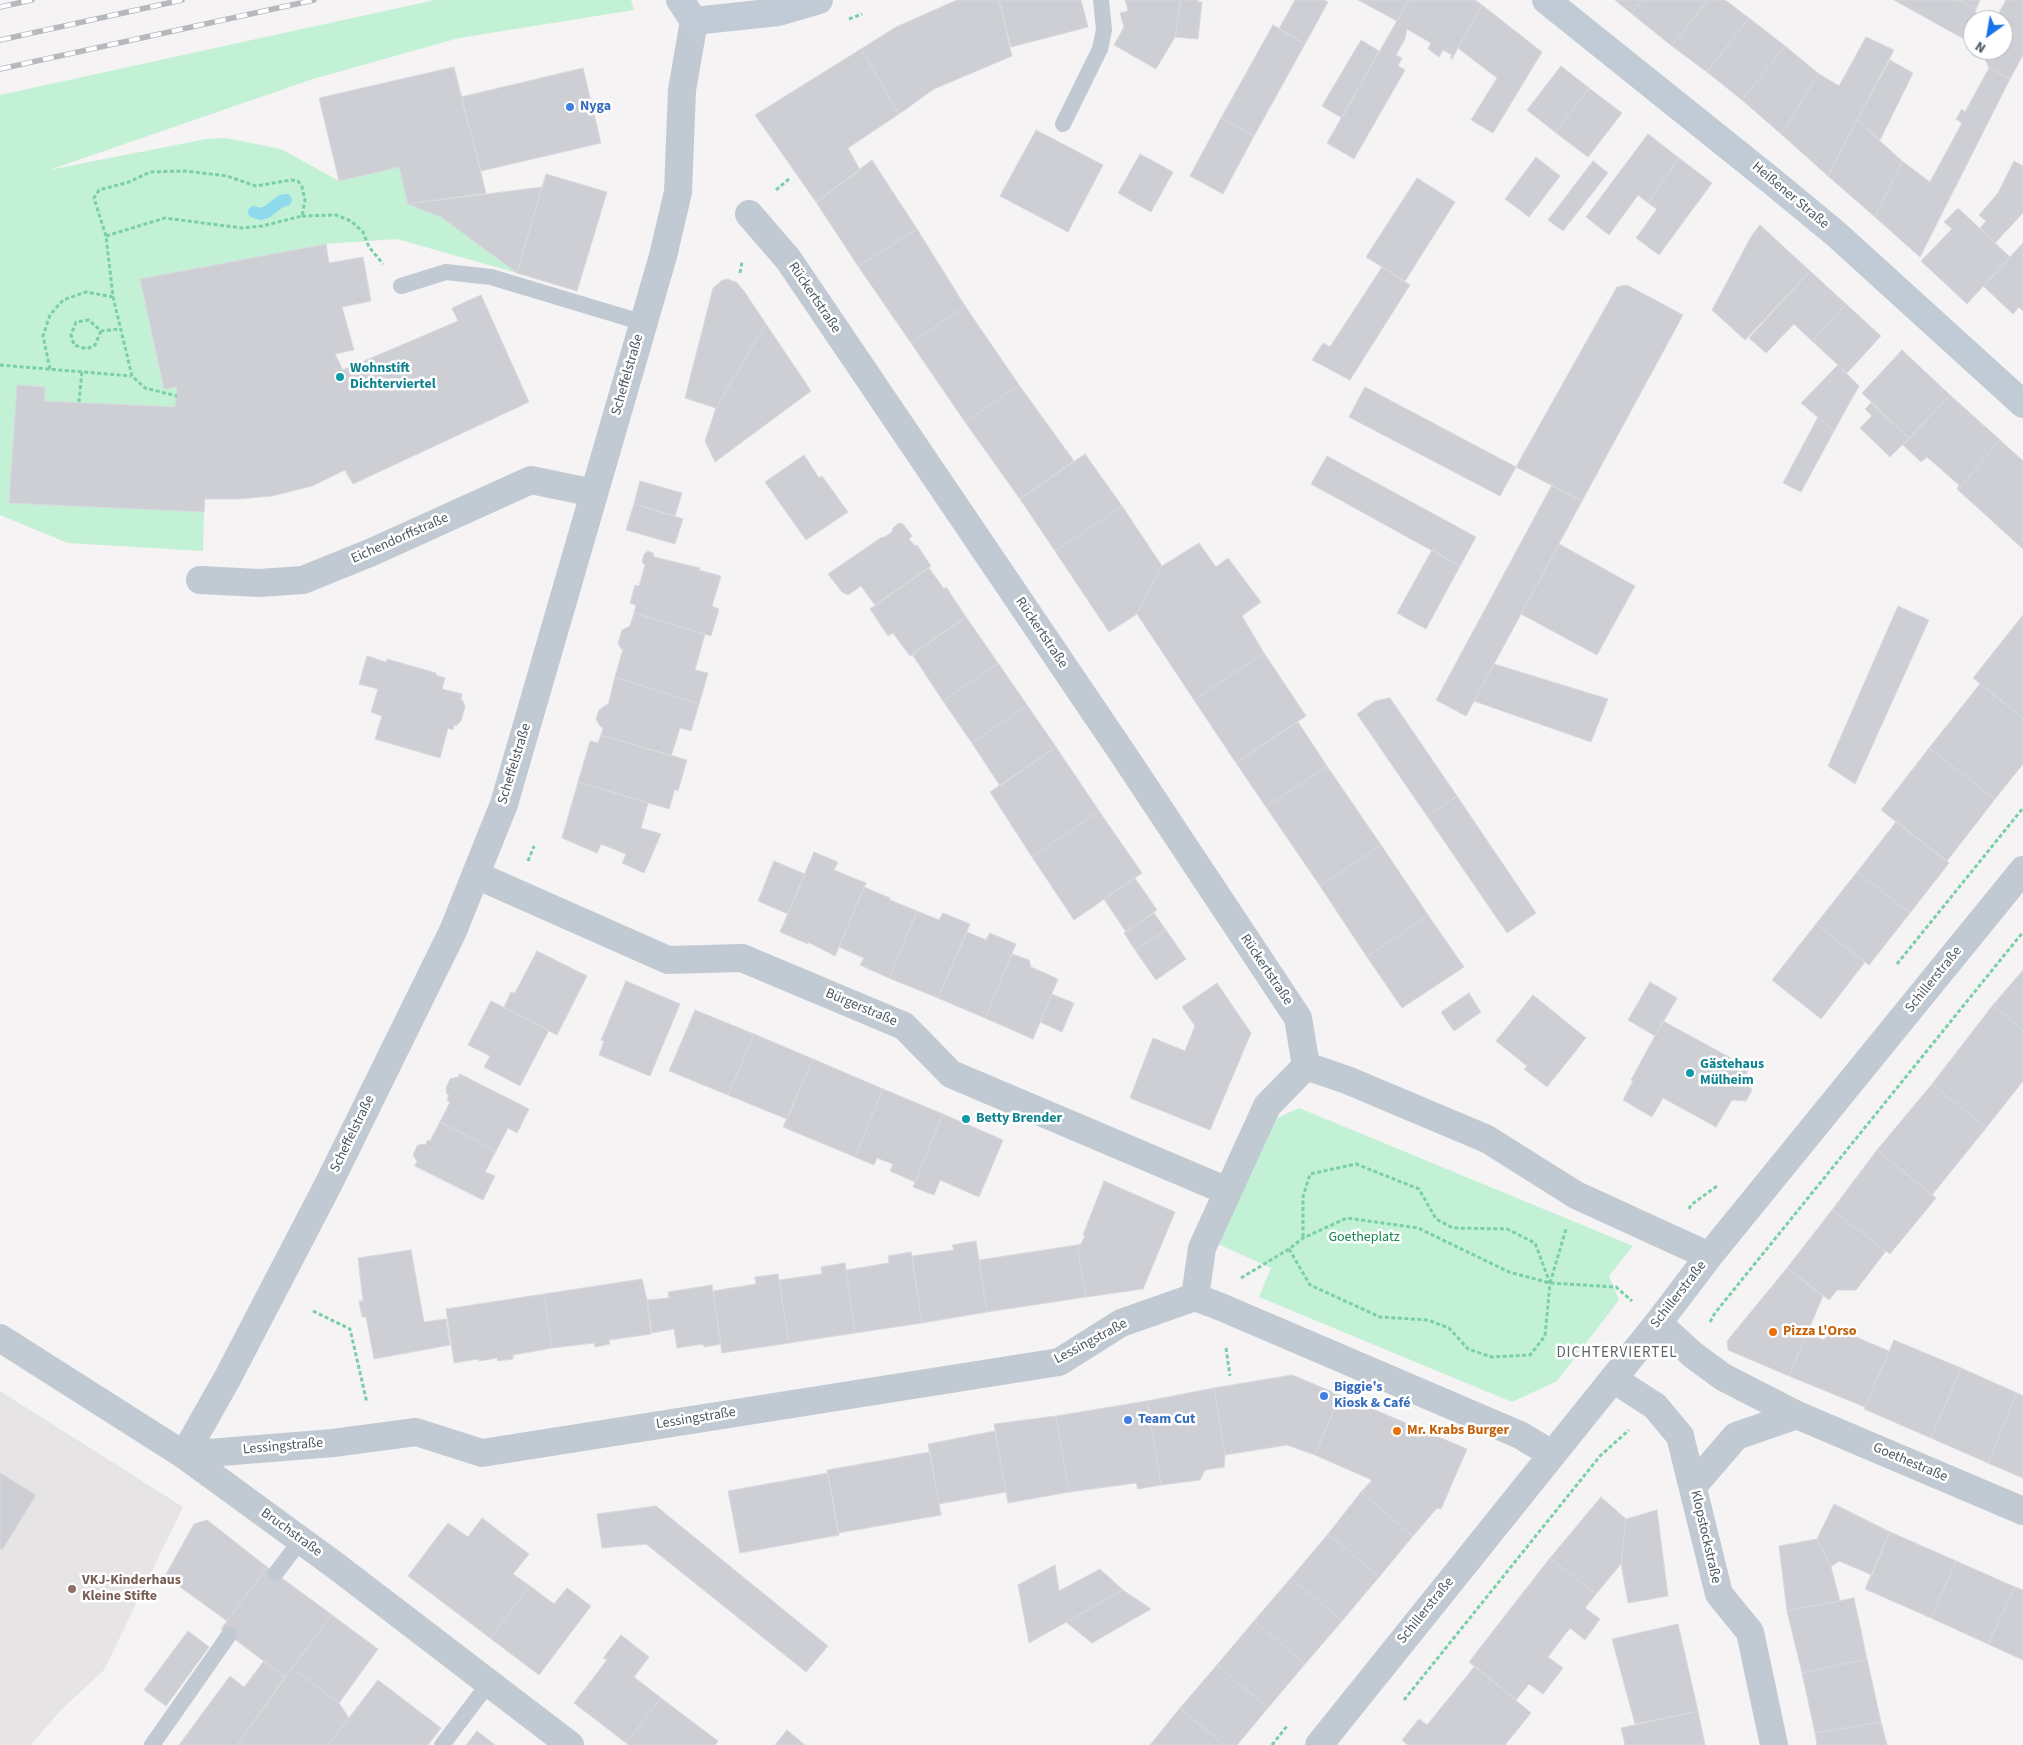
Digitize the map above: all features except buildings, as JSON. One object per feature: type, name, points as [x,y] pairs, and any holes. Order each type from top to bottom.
[{"type":"street","points":[[687,10],[778,12],[819,0]]},
{"type":"street","name":"Heißener Straße","points":[[1546,0],[1829,228],[2023,404]]},
{"type":"street","name":"Scheffelstraße","points":[[184,1455],[227,1380],[329,1183],[453,931],[504,804],[663,256],[678,192],[687,10]]},
{"type":"street","name":"Rückertstraße","points":[[749,214],[788,259],[1125,757],[1293,1010],[1298,1018],[1306,1066]]},
{"type":"street","name":"Eichendorffstraße","points":[[200,580],[259,583],[303,580],[372,552],[531,480],[594,493]]},
{"type":"street","name":"Schillerstraße","points":[[1319,1745],[1658,1323],[1709,1256],[2023,870]]},
{"type":"street","name":"Bürgerstraße","points":[[476,875],[668,960],[742,958],[904,1026],[951,1074],[1227,1191]]},
{"type":"street","points":[[1552,1454],[1511,1431],[1195,1297],[1202,1248],[1267,1106],[1306,1066],[1347,1080],[1487,1140],[1576,1195],[1709,1256]]},
{"type":"street","name":"Lessingstraße","points":[[184,1455],[333,1443],[416,1432],[482,1453],[1059,1362],[1121,1323],[1195,1297]]},
{"type":"street","name":"Goethestraße","points":[[1658,1323],[1694,1355],[1723,1377],[1797,1415],[2023,1511]]},
{"type":"street","name":"Bruchstraße","points":[[0,1338],[184,1455],[301,1540],[570,1745]]},
{"type":"street","name":"Klopstockstraße","points":[[1613,1379],[1655,1406],[1680,1436],[1719,1594],[1750,1632],[1774,1745]]},
{"type":"street","points":[[1693,1486],[1736,1436],[1797,1415]]},
{"type":"lane","points":[[1064,124],[1100,49],[1104,30],[1101,0]]},
{"type":"lane","points":[[401,286],[446,272],[491,277],[644,322]]},
{"type":"lane","points":[[276,1574],[301,1540]]},
{"type":"lane","points":[[152,1745],[229,1635]]},
{"type":"lane","points":[[442,1745],[489,1683]]},
{"type":"path","points":[[176,396],[145,388],[132,376],[119,329],[113,297],[106,236],[94,198],[98,190],[129,182],[150,172],[185,171],[227,176],[256,186],[291,180],[298,181],[302,187],[305,200],[302,216]]},
{"type":"path","points":[[106,236],[165,218],[242,228],[262,226],[302,216],[336,215],[351,221],[362,232],[369,247],[401,286]]},
{"type":"path","points":[[50,369],[42,336],[50,314],[63,300],[86,292],[113,297]]},
{"type":"path","points":[[101,331],[95,345],[87,349],[74,345],[71,334],[76,322],[89,320],[101,331],[119,329]]},
{"type":"path","points":[[0,365],[82,370],[132,376]]},
{"type":"path","points":[[79,402],[82,370]]},
{"type":"path","points":[[1303,1238],[1303,1197],[1310,1174],[1356,1164],[1419,1190],[1436,1219],[1453,1228],[1507,1229],[1536,1243],[1550,1283]]},
{"type":"path","points":[[1290,1249],[1310,1285],[1380,1317],[1428,1320],[1449,1328],[1468,1349],[1492,1357],[1530,1355],[1545,1336],[1550,1283],[1576,1195]]},
{"type":"path","points":[[1195,1297],[1226,1288],[1290,1249],[1303,1238],[1347,1218],[1418,1228],[1508,1272],[1550,1283],[1616,1287],[1658,1323]]},
{"type":"path","points":[[314,1311],[350,1329],[369,1409]]},
{"type":"shaded area","name":"VKJ-Kinderhaus Kleine Stifte","points":[[0,1391],[183,1507],[104,1670],[60,1711],[31,1745],[0,1745]]},
{"type":"green space","points":[[435,0],[631,0],[634,10],[459,38],[313,79],[49,170],[206,139],[226,138],[281,149],[339,181],[399,167],[409,204],[441,217],[517,273],[397,239],[325,244],[140,279],[164,389],[177,387],[175,407],[44,401],[45,387],[17,385],[9,503],[204,512],[203,551],[68,543],[0,515],[0,95]]},
{"type":"green space","name":"Goetheplatz","points":[[1299,1108],[1633,1246],[1609,1276],[1619,1300],[1557,1381],[1512,1402],[1259,1297],[1271,1268],[1218,1244],[1275,1119]]},
{"type":"waterway","points":[[254,212],[261,214],[267,212],[281,201],[286,200]]},
{"type":"railway","points":[[0,7],[32,0]]},
{"type":"railway","points":[[0,40],[182,0]]},
{"type":"railway","points":[[0,69],[314,0]]},
{"type":"place","name":"Nyga","points":[[570,107]]},
{"type":"place","name":"Wohnstift Dichterviertel","points":[[340,377]]},
{"type":"place","name":"Gästehaus Mülheim","points":[[1690,1073]]},
{"type":"place","name":"Betty Brender","points":[[966,1119]]},
{"type":"place","name":"Pizza L'Orso","points":[[1773,1332]]},
{"type":"place","name":"Biggie's Kiosk & Café","points":[[1324,1396]]},
{"type":"place","name":"Team Cut","points":[[1128,1420]]},
{"type":"place","name":"Mr. Krabs Burger","points":[[1397,1431]]},
{"type":"place","name":"VKJ-Kinderhaus Kleine Stifte","points":[[72,1589]]},
{"type":"district","name":"DICHTERVIERTEL","points":[[1617,1354]]}]
